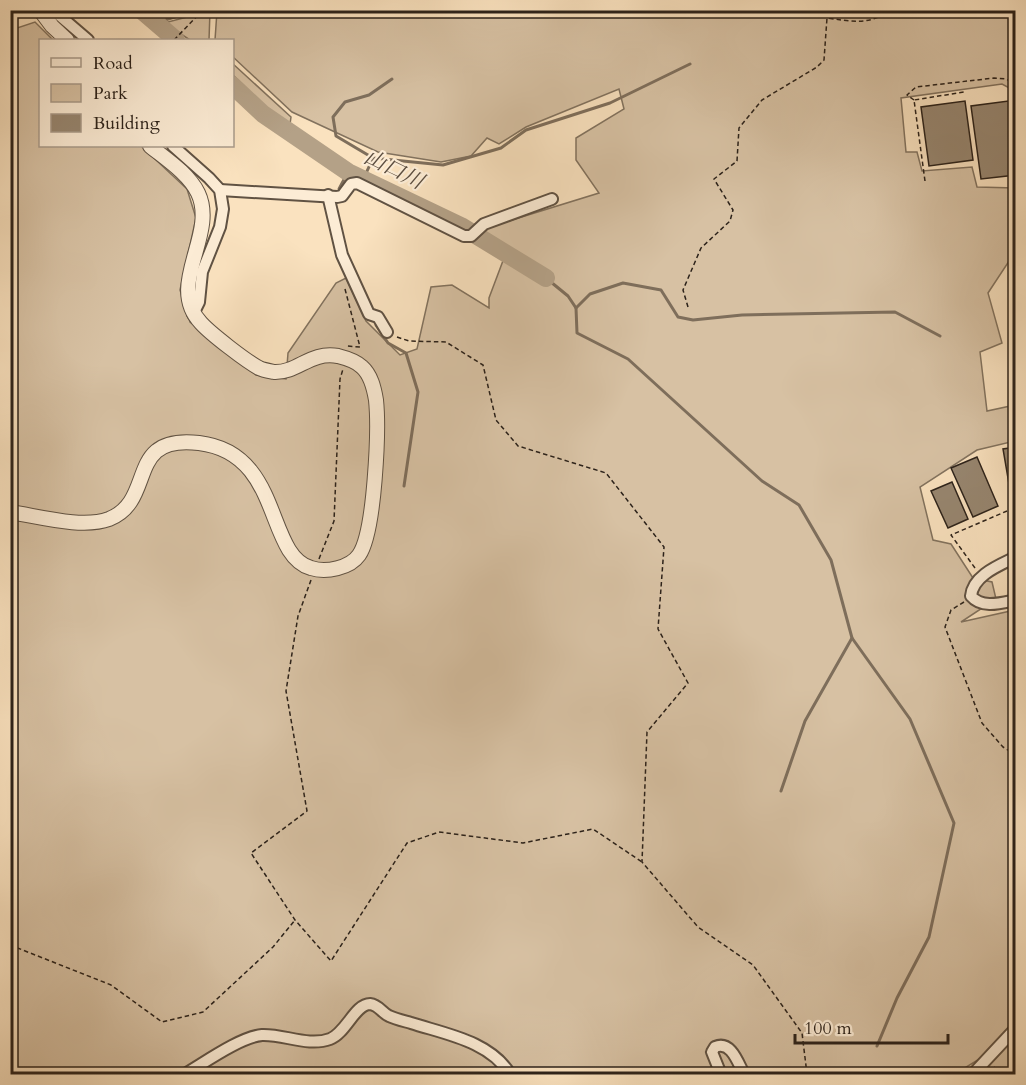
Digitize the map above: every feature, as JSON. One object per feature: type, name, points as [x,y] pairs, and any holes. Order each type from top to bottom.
[{"type":"street","points":[[40,10],[66,39]]},
{"type":"street","points":[[53,10],[87,39]]},
{"type":"street","points":[[10,512],[83,522],[109,519],[122,512],[135,496],[147,461],[154,452],[168,444],[183,442],[209,444],[223,449],[249,468],[264,488],[285,543],[294,557],[304,566],[328,570],[342,567],[360,554],[367,536],[375,476],[378,428],[376,398],[371,379],[362,366],[345,352],[315,356],[290,369],[276,372],[260,369],[203,326],[193,314],[188,301],[188,285],[201,226],[203,210],[201,202],[192,182],[151,147]]},
{"type":"street","points":[[174,147],[220,190],[223,209],[220,227],[201,272],[199,302],[193,314]]},
{"type":"street","points":[[220,190],[342,196],[351,184],[357,183],[464,236],[475,232],[483,224],[552,199]]},
{"type":"street","points":[[328,195],[342,255],[369,314],[378,317],[387,332]]},
{"type":"street","points":[[1016,557],[982,576],[972,589],[971,596],[976,601],[994,605],[1016,600]]},
{"type":"street","points":[[185,1074],[248,1038],[263,1035],[314,1041],[330,1039],[342,1031],[360,1007],[368,1004],[377,1006],[388,1016],[471,1041],[487,1051],[510,1074]]},
{"type":"street","points":[[973,1074],[1016,1028]]},
{"type":"street","points":[[719,1074],[712,1052],[720,1045],[726,1046],[731,1051],[744,1074]]},
{"type":"path","points":[[175,39],[203,10]]},
{"type":"path","points":[[688,308],[683,290],[701,248],[730,221],[733,210],[714,179],[737,161],[739,129],[762,100],[825,60],[827,18],[850,21],[876,20],[889,10]]},
{"type":"path","points":[[964,92],[914,100],[907,95],[916,87],[994,78],[1006,79],[1016,84]]},
{"type":"path","points":[[914,100],[925,181]]},
{"type":"path","points":[[345,283],[360,347],[345,352],[340,379],[334,521],[298,616],[286,692],[307,811],[250,853],[295,920],[331,961],[407,843],[439,832],[523,843],[593,829],[642,862],[698,927],[753,965],[802,1034],[807,1074]]},
{"type":"path","points":[[387,332],[409,341],[446,342],[483,365],[496,420],[518,446],[606,473],[664,547],[658,629],[688,683],[647,732],[642,862]]},
{"type":"path","points":[[982,576],[951,535],[1007,511]]},
{"type":"path","points":[[971,596],[951,610],[945,627],[982,723],[1003,747],[1016,755]]},
{"type":"path","points":[[10,945],[111,985],[162,1022],[203,1012],[273,947],[295,920]]},
{"type":"green space","points":[[210,11],[209,39],[188,39],[164,23]]},
{"type":"green space","points":[[217,11],[1015,11],[1015,91],[1002,84],[901,98],[906,152],[917,152],[922,171],[972,167],[977,187],[1015,188],[1015,252],[988,293],[1002,343],[980,352],[987,411],[1015,405],[1015,441],[977,450],[920,487],[933,540],[951,544],[973,578],[992,582],[996,599],[961,622],[1015,610],[1015,1074],[995,1074],[981,1058],[955,1074],[11,1074],[11,30],[35,22],[52,39],[39,39],[39,147],[142,147],[187,189],[196,218],[180,290],[190,322],[256,375],[286,379],[288,353],[336,283],[346,278],[366,321],[400,355],[417,349],[431,287],[452,285],[489,308],[489,298],[504,258],[475,242],[489,227],[599,193],[576,160],[576,138],[624,109],[619,89],[526,127],[499,144],[487,138],[471,156],[441,162],[378,152],[292,112],[234,58],[234,39],[215,39]]},
{"type":"green space","points":[[234,65],[291,117],[290,124],[269,111],[234,76]]},
{"type":"building","points":[[1016,100],[1016,175],[981,179],[971,106]]},
{"type":"building","points":[[965,101],[973,160],[929,166],[921,107]]},
{"type":"building","points":[[1016,447],[1016,525],[1003,449]]},
{"type":"building","points":[[977,457],[998,506],[973,517],[951,468]]},
{"type":"building","points":[[952,482],[968,519],[948,528],[931,491]]},
{"type":"waterway","name":"山口川","points":[[141,10],[175,39]]},
{"type":"waterway","points":[[243,10],[308,16]]},
{"type":"waterway","points":[[152,20],[165,20],[194,11]]},
{"type":"waterway","points":[[363,180],[373,158],[443,165],[501,148],[526,130],[610,103],[690,64]]},
{"type":"waterway","points":[[373,158],[336,136],[333,117],[345,102],[369,95],[392,79]]},
{"type":"waterway","name":"山口川","points":[[234,87],[263,114],[348,172],[461,226],[546,278]]},
{"type":"waterway","points":[[339,189],[348,172]]},
{"type":"waterway","points":[[546,278],[568,296],[576,308],[577,333],[628,359],[762,481],[799,505],[831,560],[852,638],[910,719],[954,823],[929,937],[897,998],[877,1046]]},
{"type":"waterway","points":[[576,308],[590,294],[623,283],[661,290],[678,317],[693,320],[742,315],[895,312],[940,336]]},
{"type":"waterway","points":[[376,325],[388,343],[406,353],[418,392],[404,486]]},
{"type":"waterway","points":[[781,791],[805,721],[852,638]]}]
